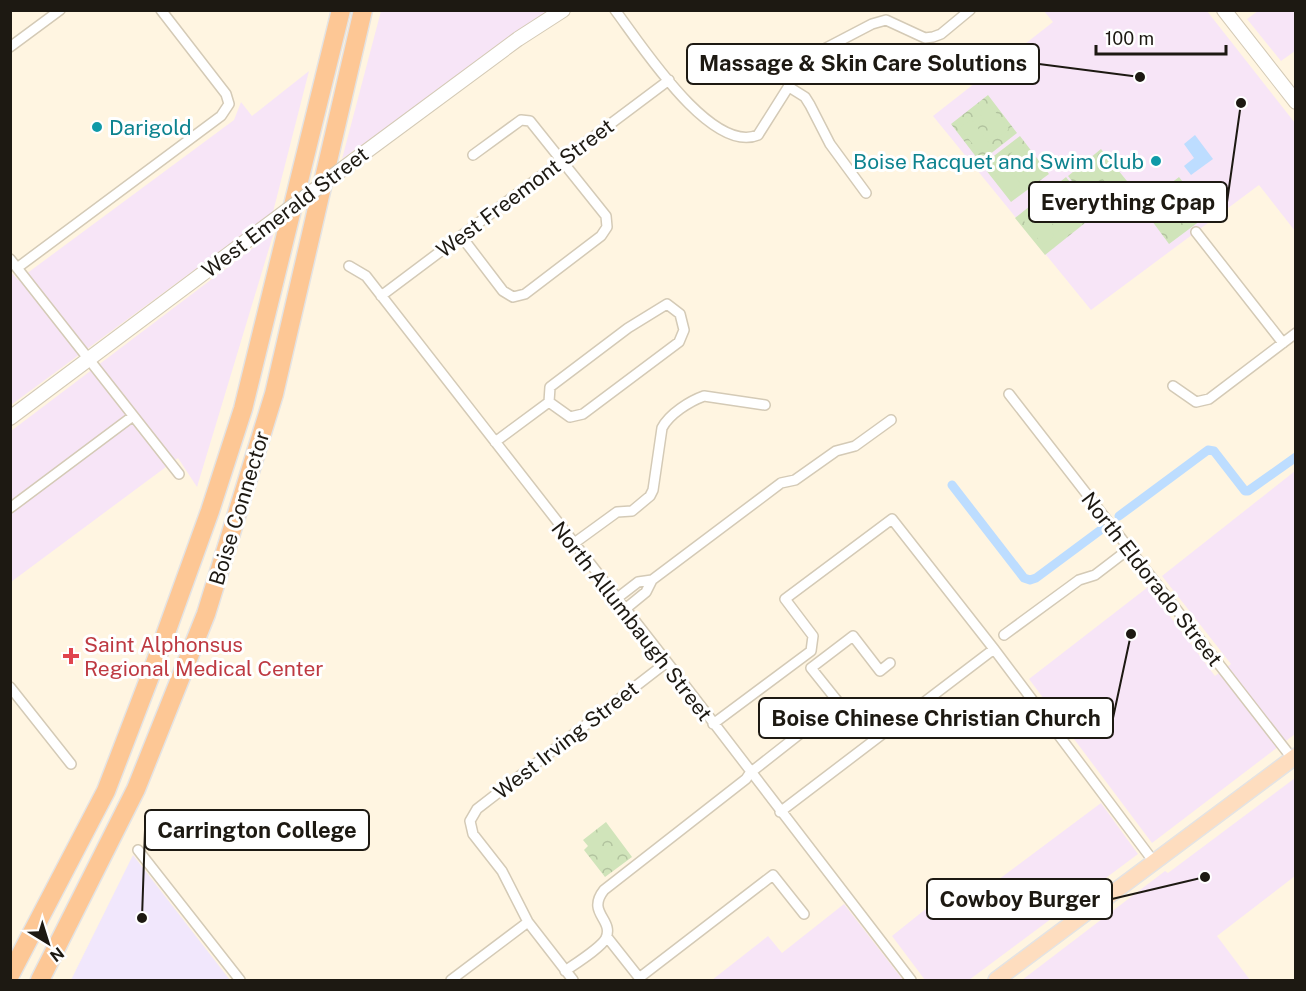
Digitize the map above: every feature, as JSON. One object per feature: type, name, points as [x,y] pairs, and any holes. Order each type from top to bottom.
[{"type":"highway","name":"Boise Connector","points":[[10,975],[106,791],[210,511],[243,409],[341,10]]},
{"type":"highway","name":"Boise Connector","points":[[40,981],[136,789],[206,614],[274,394],[363,10]]},
{"type":"main road","name":"West Emerald Street","points":[[10,418],[518,39],[562,10]]},
{"type":"main road","points":[[1224,10],[1296,102]]},
{"type":"main road","points":[[996,981],[1294,759]]},
{"type":"street","points":[[10,47],[60,10]]},
{"type":"street","points":[[17,268],[221,116],[229,104],[226,94],[161,10]]},
{"type":"street","points":[[615,10],[700,116],[714,126],[741,138],[753,137],[763,130],[789,87],[806,66],[826,48],[872,24],[886,20],[925,38],[933,37],[941,34],[970,10]]},
{"type":"street","name":"West Freemont Street","points":[[381,296],[669,80]]},
{"type":"street","points":[[789,87],[805,97],[830,144],[866,193]]},
{"type":"street","points":[[461,236],[503,291],[513,297],[525,294],[601,236],[607,227],[606,216],[530,121],[521,120],[472,155]]},
{"type":"street","points":[[1196,232],[1283,343]]},
{"type":"street","points":[[10,259],[179,474]]},
{"type":"street","name":"North Allumbaugh Street","points":[[349,266],[366,276],[624,610],[667,662],[911,981]]},
{"type":"street","points":[[495,442],[549,402],[550,387],[628,328],[666,304],[680,314],[684,330],[679,342],[583,414],[570,417],[549,402]]},
{"type":"street","points":[[1173,386],[1196,402],[1209,399],[1296,333]]},
{"type":"street","name":"North Eldorado Street","points":[[1009,394],[1294,759]]},
{"type":"street","points":[[573,544],[617,512],[632,511],[650,496],[665,421],[704,396],[765,405]]},
{"type":"street","points":[[10,508],[133,416]]},
{"type":"street","points":[[624,610],[646,592],[652,580],[781,483],[795,480],[836,451],[855,446],[891,420]]},
{"type":"street","points":[[713,724],[811,651],[813,636],[785,599],[892,519],[1154,862]]},
{"type":"street","points":[[1004,635],[1079,580],[1095,575],[1129,549]]},
{"type":"street","points":[[616,598],[638,582],[652,580]]},
{"type":"street","points":[[804,914],[773,875],[640,979],[607,937],[607,926],[597,908],[599,896],[604,890],[747,779],[750,773],[839,703],[812,668],[853,636],[880,671],[890,663]]},
{"type":"street","points":[[780,812],[994,650]]},
{"type":"street","name":"West Irving Street","points":[[528,922],[502,871],[472,834],[470,821],[477,809],[667,662]]},
{"type":"street","points":[[10,687],[71,764]]},
{"type":"street","points":[[138,850],[240,981]]},
{"type":"street","points":[[451,981],[528,922],[573,981]]},
{"type":"street","points":[[566,971],[607,937]]},
{"type":"shaded area","points":[[381,11],[549,11],[342,159]]},
{"type":"shaded area","points":[[1044,11],[1207,11],[1295,123],[1295,231],[1259,185],[1091,310],[933,116],[1053,22]]},
{"type":"shaded area","points":[[1258,11],[1295,11],[1295,51],[1281,61],[1247,19]]},
{"type":"shaded area","points":[[309,71],[273,212],[11,405],[10,271],[18,280],[234,120],[241,102],[252,116]]},
{"type":"shaded area","points":[[274,232],[197,487],[178,458],[11,582],[11,431]]},
{"type":"shaded area","points":[[1295,471],[1295,734],[1152,843],[1029,679],[1148,587],[1215,676],[1231,664],[1162,576]]},
{"type":"shaded area","points":[[1295,778],[1295,876],[1217,936],[1250,980],[1022,980],[1165,871],[1168,873]]},
{"type":"shaded area","points":[[1101,803],[1138,854],[969,980],[925,980],[892,936],[942,896],[955,912]]},
{"type":"shaded area","points":[[133,855],[230,980],[71,980]]},
{"type":"shaded area","points":[[844,904],[903,980],[712,980],[768,936],[782,953]]},
{"type":"green space","points":[[988,95],[1017,133],[980,162],[951,124]]},
{"type":"green space","points":[[990,105],[1009,129],[998,138],[979,113]]},
{"type":"green space","points":[[971,119],[990,144],[979,152],[960,128]]},
{"type":"green space","points":[[1020,136],[1049,174],[1011,202],[982,165]]},
{"type":"green space","points":[[1021,145],[1040,170],[1029,178],[1010,154]]},
{"type":"green space","points":[[1101,149],[1131,186],[1097,213],[1068,176]]},
{"type":"green space","points":[[1104,158],[1123,182],[1112,191],[1093,166]]},
{"type":"green space","points":[[1002,160],[1021,184],[1010,193],[991,169]]},
{"type":"green space","points":[[1087,171],[1106,195],[1095,204],[1076,179]]},
{"type":"green space","points":[[1066,177],[1095,215],[1045,255],[1015,218]]},
{"type":"green space","points":[[1179,177],[1196,199],[1205,193],[1213,204],[1204,210],[1208,215],[1169,244],[1141,206]]},
{"type":"green space","points":[[1051,199],[1070,223],[1059,232],[1040,208]]},
{"type":"green space","points":[[1161,201],[1179,226],[1168,235],[1149,210]]},
{"type":"green space","points":[[1035,212],[1054,236],[1043,245],[1024,221]]},
{"type":"green space","points":[[606,822],[632,857],[605,877],[584,850],[588,846],[583,840]]},
{"type":"water","points":[[1195,135],[1213,159],[1191,175],[1184,166],[1194,158],[1184,144]]},
{"type":"waterway","points":[[1119,516],[1208,450],[1214,451],[1245,491],[1296,457]]},
{"type":"waterway","points":[[952,485],[1024,578],[1030,580],[1036,578],[1102,529]]},
{"type":"place","name":"Massage & Skin Care Solutions","points":[[1140,77]]},
{"type":"place","name":"Everything Cpap","points":[[1241,103]]},
{"type":"place","name":"Darigold","points":[[97,127]]},
{"type":"place","name":"Boise Racquet and Swim Club","points":[[1156,161]]},
{"type":"place","name":"Boise Chinese Christian Church","points":[[1131,634]]},
{"type":"place","name":"Saint Alphonsus Regional Medical Center","points":[[71,656]]},
{"type":"place","name":"Cowboy Burger","points":[[1205,877]]},
{"type":"place","name":"Carrington College","points":[[142,918]]}]
